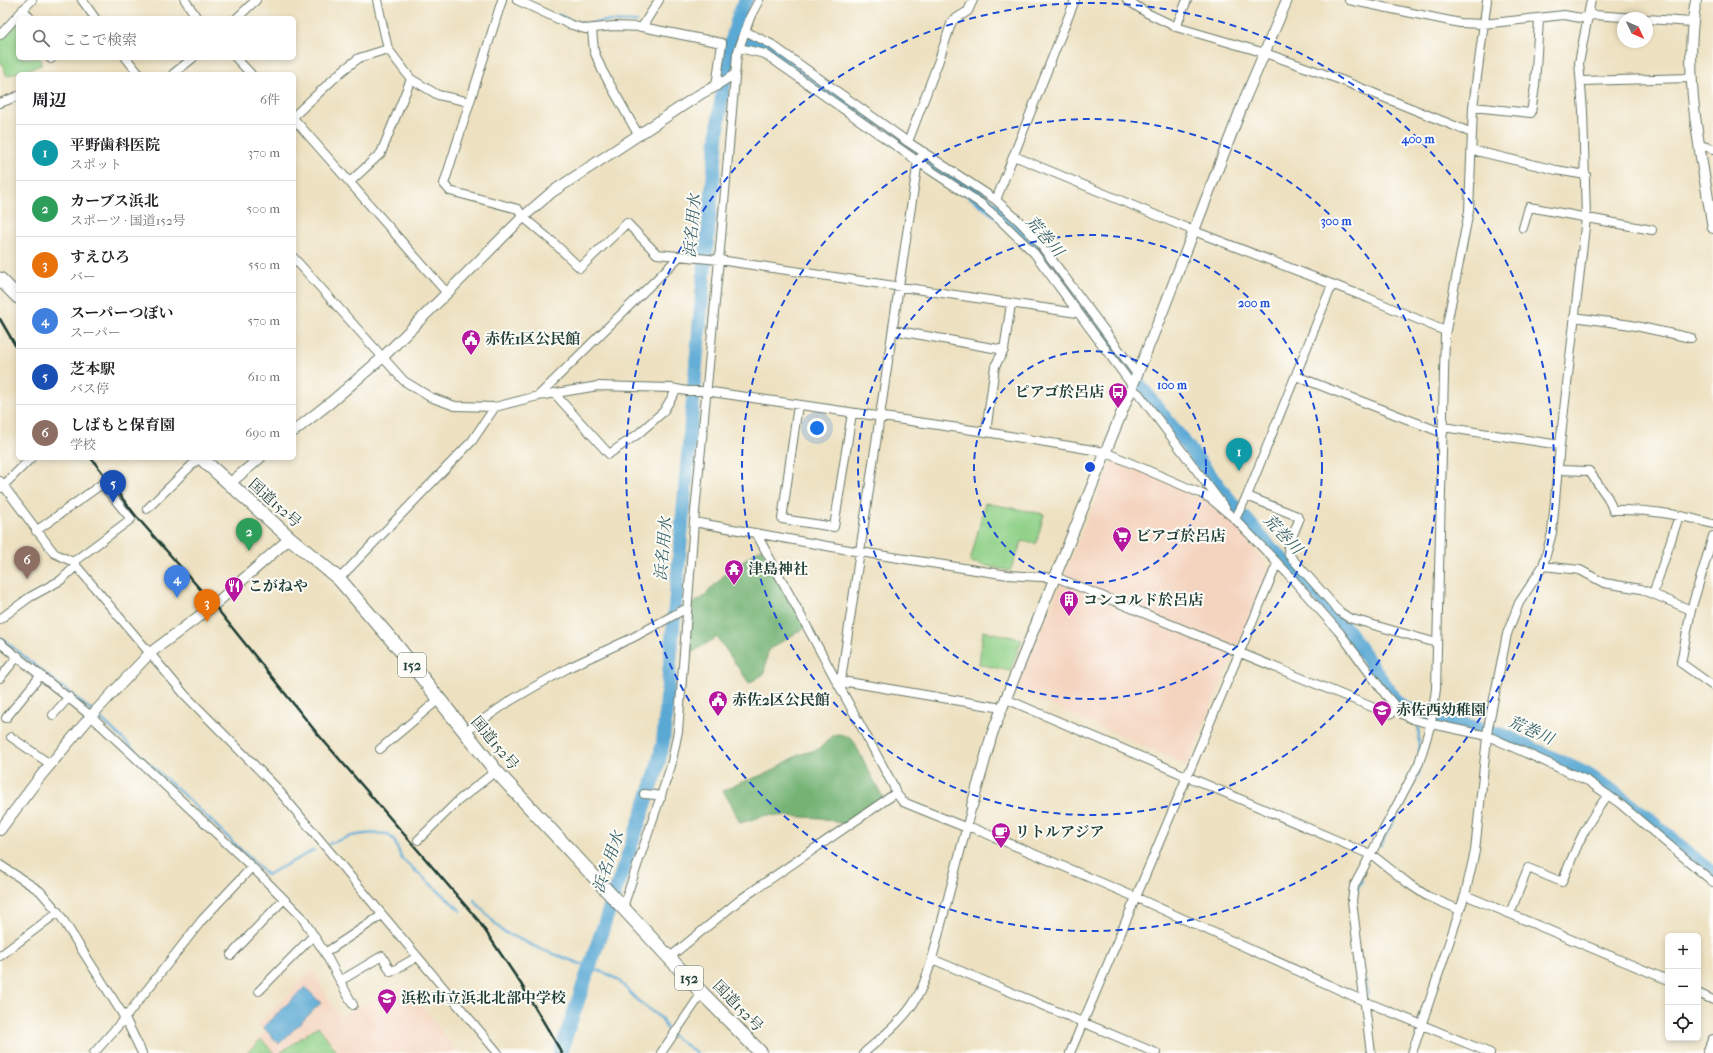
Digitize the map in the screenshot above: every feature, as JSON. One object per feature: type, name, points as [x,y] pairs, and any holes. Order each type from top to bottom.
[{"type":"highway","points":[[0,279],[16,295]]},
{"type":"highway","name":"国道152号","points":[[202,460],[338,579],[397,646],[438,700],[496,771],[702,993],[761,1053]]},
{"type":"street","points":[[18,16],[32,0]]},
{"type":"street","points":[[82,0],[94,16]]},
{"type":"street","points":[[185,0],[196,16]]},
{"type":"street","points":[[240,16],[256,0]]},
{"type":"street","points":[[377,0],[388,49],[410,79],[438,95],[470,102]]},
{"type":"street","points":[[502,0],[444,184],[450,190],[515,207],[523,217],[548,237],[580,268],[627,223],[658,254],[716,260],[1077,313]]},
{"type":"street","points":[[517,0],[569,24],[585,29],[592,30],[614,26],[642,27],[722,43],[716,86]]},
{"type":"street","points":[[642,27],[659,0]]},
{"type":"street","points":[[621,905],[658,796],[672,766],[678,731],[684,610],[694,522],[716,260],[737,54],[745,31],[759,0]]},
{"type":"street","points":[[908,142],[952,21],[968,11],[973,0]]},
{"type":"street","points":[[996,200],[1075,0]]},
{"type":"street","points":[[1127,0],[1147,13],[1176,27],[1265,53],[1341,80],[1472,133]]},
{"type":"street","points":[[1176,27],[1187,0]]},
{"type":"street","points":[[864,1053],[897,1023],[916,1000],[925,982],[992,734],[1053,579],[1287,0]]},
{"type":"street","points":[[1349,0],[1460,23],[1484,24],[1564,15],[1582,18],[1587,16],[1617,17]]},
{"type":"street","points":[[1370,1053],[1352,901],[1354,886],[1419,763],[1431,723],[1436,689],[1445,331],[1469,211],[1473,107],[1488,0]]},
{"type":"street","points":[[1412,1053],[1465,895],[1475,851],[1488,733],[1507,634],[1519,603],[1543,566],[1548,553],[1552,533],[1560,445],[1586,218],[1586,175],[1579,63],[1591,0]]},
{"type":"street","points":[[1696,0],[1692,22],[1691,78],[1713,228]]},
{"type":"street","points":[[24,9],[29,16]]},
{"type":"street","points":[[0,36],[16,18]]},
{"type":"street","points":[[1473,107],[1531,113],[1535,86],[1539,19]]},
{"type":"street","points":[[1653,19],[1692,22]]},
{"type":"street","points":[[592,30],[594,51],[602,70],[639,136]]},
{"type":"street","points":[[745,31],[771,44],[908,142],[921,156],[1001,221],[1034,253],[1077,313],[1133,381]]},
{"type":"street","points":[[739,48],[765,54],[921,156],[996,200],[1019,221],[1038,241],[1133,381],[1139,394],[1221,500],[1229,514]]},
{"type":"street","points":[[296,115],[342,71],[359,58],[388,49]]},
{"type":"street","points":[[128,60],[136,72]]},
{"type":"street","points":[[176,72],[190,60]]},
{"type":"street","points":[[238,60],[249,72]]},
{"type":"street","points":[[296,429],[331,402],[382,358],[523,217],[552,192],[702,93],[735,74]]},
{"type":"street","points":[[1581,81],[1691,78]]},
{"type":"street","points":[[350,182],[381,153],[410,79]]},
{"type":"street","points":[[0,103],[16,97]]},
{"type":"street","points":[[296,119],[447,293]]},
{"type":"street","points":[[1700,145],[1713,150]]},
{"type":"street","points":[[1472,150],[1556,170],[1586,175]]},
{"type":"street","points":[[840,686],[893,330],[898,286],[921,156]]},
{"type":"street","points":[[1014,156],[1445,331]]},
{"type":"street","points":[[1524,228],[1529,207],[1652,230]]},
{"type":"street","points":[[538,396],[680,256]]},
{"type":"street","points":[[296,260],[404,381],[430,397],[455,406],[495,407],[538,396],[598,386],[672,388],[986,432],[1105,452],[1200,493],[1211,499],[1236,519],[1288,574],[1340,633],[1398,710],[1412,719],[1488,733],[1588,781],[1620,803],[1713,882]]},
{"type":"street","points":[[1236,519],[1247,496],[1332,285]]},
{"type":"street","points":[[986,432],[995,366],[1004,350],[1011,304]]},
{"type":"street","points":[[1574,317],[1631,325],[1692,338]]},
{"type":"street","points":[[893,330],[1004,350]]},
{"type":"street","points":[[1296,376],[1443,430],[1560,445]]},
{"type":"street","points":[[554,393],[609,454],[638,434],[663,412],[676,389]]},
{"type":"street","points":[[798,405],[782,519],[834,527],[852,413]]},
{"type":"street","points":[[338,579],[472,441],[495,407]]},
{"type":"street","points":[[29,460],[1,485],[36,531],[54,553],[75,564],[185,695],[274,785],[498,1053]]},
{"type":"street","points":[[147,509],[198,460]]},
{"type":"street","points":[[229,484],[258,460]]},
{"type":"street","points":[[1558,470],[1589,471],[1608,498],[1613,510],[1638,509],[1713,524]]},
{"type":"street","points":[[0,619],[30,597],[61,580],[75,564],[131,519],[102,484],[36,531]]},
{"type":"street","points":[[1247,496],[1297,516],[1299,520],[1288,547],[1288,555],[1340,612],[1355,620],[1437,642]]},
{"type":"street","points":[[1653,594],[1679,516]]},
{"type":"street","points":[[694,522],[860,552],[1008,575],[1053,579],[1058,578],[1389,714],[1398,710]]},
{"type":"street","points":[[756,533],[840,686],[896,793],[903,802],[966,828],[973,828],[1135,897],[1364,1001],[1490,1053]]},
{"type":"street","points":[[1713,536],[1692,610],[1681,663],[1713,686]]},
{"type":"street","points":[[0,830],[50,764],[94,713],[150,653],[219,600],[290,538]]},
{"type":"street","points":[[1070,1053],[1277,564]]},
{"type":"street","points":[[1543,566],[1580,570],[1604,584],[1641,589],[1692,610]]},
{"type":"street","points":[[465,732],[510,701],[534,687],[570,667],[632,638],[684,610]]},
{"type":"street","points":[[0,643],[69,697],[94,713],[301,916],[325,953],[353,1005]]},
{"type":"street","points":[[0,678],[18,656]]},
{"type":"street","points":[[6,718],[41,675]]},
{"type":"street","points":[[840,686],[848,682],[1004,703],[1187,776],[1376,858],[1415,888],[1438,902],[1460,910]]},
{"type":"street","points":[[53,715],[69,697]]},
{"type":"street","points":[[380,749],[438,700]]},
{"type":"street","points":[[11,737],[50,764]]},
{"type":"street","points":[[418,840],[459,800],[496,771]]},
{"type":"street","points":[[670,957],[741,899],[896,793]]},
{"type":"street","points":[[644,794],[658,796]]},
{"type":"street","points":[[1510,913],[1528,868],[1562,882],[1581,836],[1593,814],[1608,795]]},
{"type":"street","points":[[0,865],[40,891],[58,912],[125,1018],[142,1053]]},
{"type":"street","points":[[94,1053],[125,1018],[202,920],[252,867]]},
{"type":"street","points":[[1465,895],[1665,979]]},
{"type":"street","points":[[232,955],[284,899]]},
{"type":"street","points":[[0,956],[58,912]]},
{"type":"street","points":[[325,953],[382,915]]},
{"type":"street","points":[[259,992],[314,935]]},
{"type":"street","points":[[340,980],[382,956],[392,972],[418,957]]},
{"type":"street","points":[[932,958],[1156,1053]]},
{"type":"street","points":[[661,1053],[702,993]]},
{"type":"street","points":[[1701,994],[1713,1000]]},
{"type":"street","points":[[1708,1053],[1713,1040]]},
{"type":"shaded area","points":[[1113,458],[1206,501],[1230,518],[1269,569],[1187,765],[1016,690]]},
{"type":"shaded area","name":"浜松市立浜北北部中学校","points":[[312,970],[340,1019],[349,1011],[406,985],[458,1053],[244,1053],[265,1032],[258,1025]]},
{"type":"green space","points":[[16,22],[16,60],[40,60],[41,65],[7,76],[0,59],[0,39]]},
{"type":"green space","points":[[985,503],[1044,514],[1036,544],[1022,541],[1010,571],[970,562]]},
{"type":"green space","points":[[762,548],[806,627],[768,650],[764,674],[749,683],[717,637],[688,655],[691,605],[704,596],[729,570]]},
{"type":"green space","points":[[983,631],[1022,639],[1010,671],[979,664]]},
{"type":"green space","points":[[839,734],[850,737],[854,742],[883,798],[847,825],[821,818],[767,815],[740,823],[723,791],[742,782],[768,773],[798,755],[819,749],[833,735]]},
{"type":"green space","points":[[318,1026],[338,1053],[280,1053]]},
{"type":"green space","points":[[261,1039],[274,1053],[247,1053]]},
{"type":"water","points":[[305,987],[321,1003],[279,1044],[263,1027]]},
{"type":"waterway","name":"浜名用水","points":[[560,1053],[655,776],[663,743],[720,108],[731,43],[739,14],[746,0]]},
{"type":"waterway","points":[[558,14],[574,22],[586,24],[607,21],[637,22]]},
{"type":"waterway","name":"荒巻川","points":[[747,39],[768,47],[811,80],[979,197],[1021,230],[1054,270],[1131,374],[1236,508]]},
{"type":"waterway","points":[[724,41],[731,43]]},
{"type":"waterway","name":"荒巻川","points":[[1245,518],[1269,546],[1314,590],[1348,631],[1396,701],[1406,708],[1506,736],[1585,773],[1638,810],[1713,874]]},
{"type":"waterway","points":[[0,637],[92,711]]},
{"type":"waterway","points":[[1418,712],[1419,752]]},
{"type":"waterway","points":[[96,714],[267,875],[314,850]]},
{"type":"waterway","points":[[1380,846],[1419,773],[1419,769]]},
{"type":"waterway","points":[[329,844],[344,838],[358,835],[372,833],[388,834],[394,840],[402,859],[461,911]]},
{"type":"waterway","points":[[1357,890],[1362,880]]},
{"type":"waterway","name":"浜名用水","points":[[474,900],[502,931],[538,948],[610,975],[619,981],[637,1000],[662,1019],[666,1028],[674,1037],[697,1053]]},
{"type":"waterway","points":[[1366,982],[1368,995]]},
{"type":"railway","points":[[0,319],[16,347]]},
{"type":"railway","points":[[93,460],[136,516],[214,605],[316,732],[478,920],[521,984],[562,1053]]},
{"type":"place","name":"赤佐1区公民館","points":[[471,356]]},
{"type":"place","name":"ピアゴ於呂店","points":[[1118,409]]},
{"type":"place","name":"平野歯科医院","points":[[1239,471]]},
{"type":"place","name":"芝本駅","points":[[113,503]]},
{"type":"place","name":"カーブス浜北","points":[[249,551]]},
{"type":"place","name":"ビアゴ於呂店","points":[[1122,553]]},
{"type":"place","name":"しばもと保育園","points":[[27,579]]},
{"type":"place","name":"津島神社","points":[[734,586]]},
{"type":"place","name":"スーパーつぼい","points":[[177,598]]},
{"type":"place","name":"こがねや","points":[[234,603]]},
{"type":"place","name":"コンコルド於呂店","points":[[1069,617]]},
{"type":"place","name":"すえひろ","points":[[207,622]]},
{"type":"place","name":"赤佐2区公民館","points":[[718,717]]},
{"type":"place","name":"赤佐西幼稚園","points":[[1382,727]]},
{"type":"place","name":"リトルアジア","points":[[1001,849]]},
{"type":"place","name":"浜松市立浜北北部中学校","points":[[387,1015]]}]
